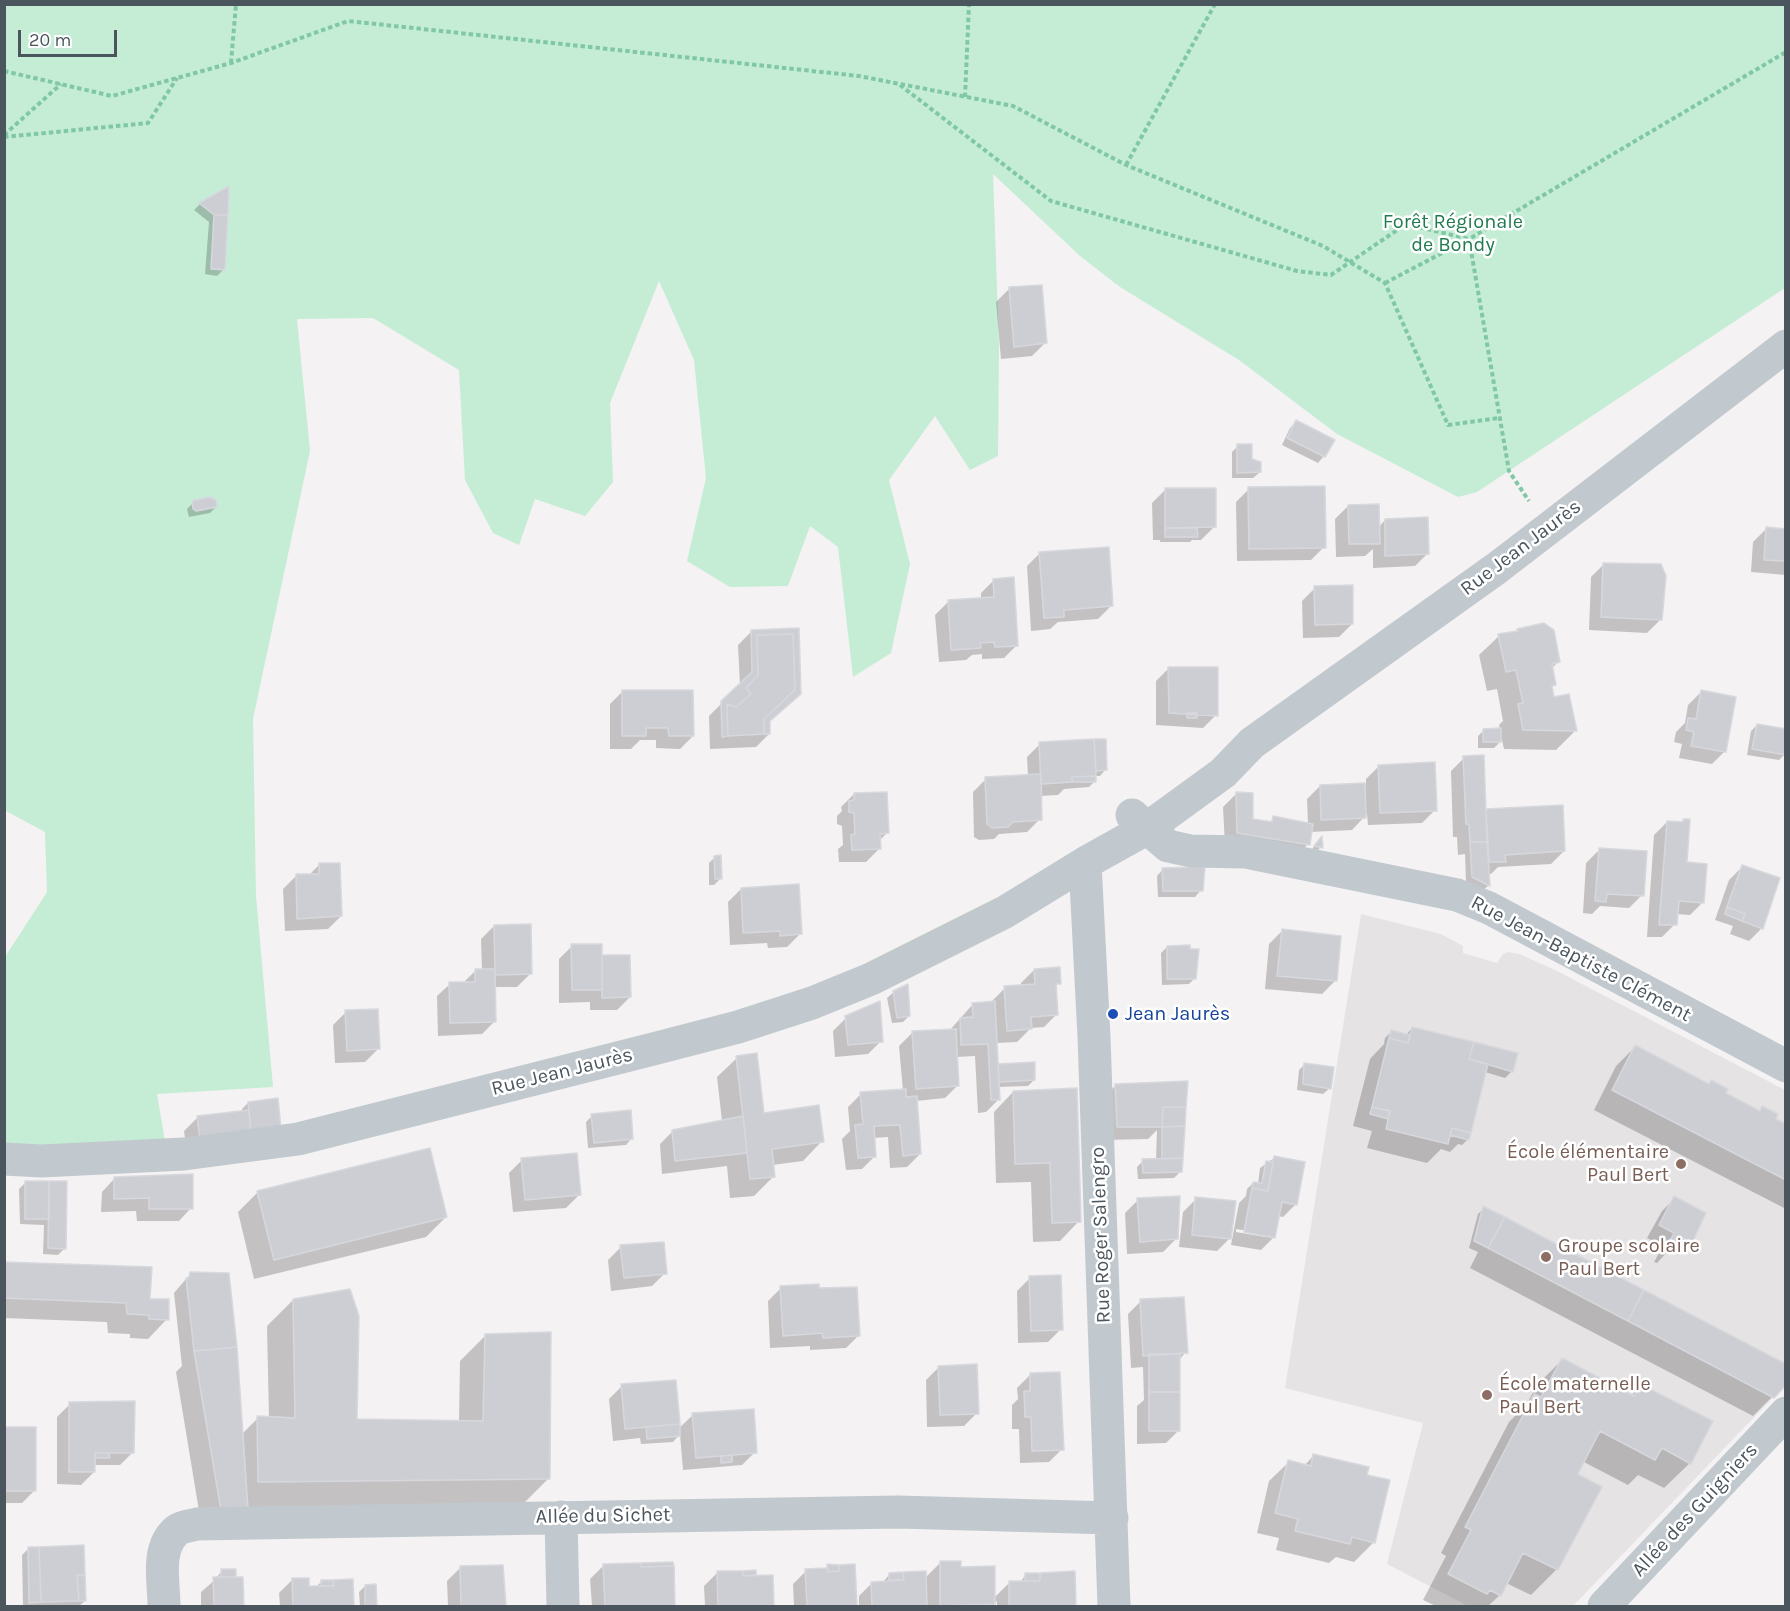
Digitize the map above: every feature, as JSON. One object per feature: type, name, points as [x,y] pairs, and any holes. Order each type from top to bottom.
[{"type":"street","name":"Rue Jean Jaurès","points":[[4,1159],[41,1161],[184,1154],[298,1139],[738,1027],[812,1003],[871,979],[1005,912],[1085,863],[1139,822],[1223,773],[1252,744],[1497,568],[1785,346]]},
{"type":"street","name":"Rue Jean-Baptiste Clément","points":[[1139,822],[1168,846],[1191,851],[1246,852],[1457,895],[1489,908],[1785,1065]]},
{"type":"street","name":"Rue Roger Salengro","points":[[1085,863],[1094,1037],[1114,1606]]},
{"type":"street","name":"Allée des Guigniers","points":[[1604,1606],[1785,1413]]},
{"type":"street","name":"Allée du Sichet","points":[[164,1606],[163,1554],[167,1542],[176,1530],[197,1524],[898,1512],[1112,1518]]},
{"type":"street","points":[[561,1517],[563,1606]]},
{"type":"path","points":[[231,63],[236,4]]},
{"type":"path","points":[[965,97],[969,4]]},
{"type":"path","points":[[1126,165],[1215,4]]},
{"type":"path","points":[[4,71],[112,96],[231,63],[348,21],[859,76],[1013,106],[1126,165],[1323,246],[1385,283],[1448,425],[1499,418]]},
{"type":"path","points":[[1385,283],[1469,239],[1785,52]]},
{"type":"path","points":[[4,136],[148,123],[177,78]]},
{"type":"path","points":[[4,136],[61,84]]},
{"type":"path","points":[[899,84],[1051,201],[1297,271],[1331,275],[1406,224],[1469,239]]},
{"type":"path","points":[[1469,239],[1509,471],[1548,528]]},
{"type":"shaded area","name":"Groupe scolaire Paul Bert","points":[[1361,914],[1441,934],[1463,946],[1463,953],[1497,963],[1503,954],[1508,952],[1519,954],[1555,970],[1785,1090],[1785,1385],[1573,1606],[1468,1606],[1387,1564],[1423,1423],[1285,1388]]},
{"type":"green space","name":"Forêt Régionale de Bondy","points":[[5,5],[1785,5],[1785,288],[1477,492],[1458,497],[1337,434],[1239,360],[1120,287],[1080,256],[993,174],[999,346],[998,456],[970,470],[935,416],[889,480],[910,564],[891,653],[853,677],[838,547],[810,526],[788,586],[730,587],[687,561],[706,478],[694,360],[659,281],[610,403],[613,482],[585,516],[535,499],[519,545],[493,533],[465,480],[459,370],[373,318],[297,319],[310,451],[253,719],[256,896],[273,1087],[157,1094],[165,1141],[5,1148],[5,957],[47,892],[45,832],[4,810]]},
{"type":"building","points":[[229,186],[228,215],[214,215],[199,203]]},
{"type":"building","points":[[214,215],[228,215],[225,270],[211,269]]},
{"type":"building","points":[[1042,285],[1047,343],[1014,347],[1009,287]]},
{"type":"building","points":[[1296,420],[1335,440],[1325,457],[1287,438]]},
{"type":"building","points":[[1237,444],[1252,444],[1252,459],[1261,462],[1261,472],[1237,473]]},
{"type":"building","points":[[1325,486],[1326,548],[1249,549],[1248,487]]},
{"type":"building","points":[[1165,488],[1216,488],[1216,527],[1165,528]]},
{"type":"building","points":[[209,497],[216,500],[217,507],[196,511],[193,509],[192,501]]},
{"type":"building","points":[[1379,504],[1380,544],[1349,544],[1348,505]]},
{"type":"building","points":[[1428,517],[1429,554],[1385,556],[1385,519]]},
{"type":"building","points":[[1766,527],[1786,529],[1786,561],[1764,560]]},
{"type":"building","points":[[1165,528],[1197,528],[1198,537],[1165,537]]},
{"type":"building","points":[[1109,547],[1113,606],[1064,610],[1064,617],[1044,618],[1039,552]]},
{"type":"building","points":[[1603,563],[1661,564],[1666,576],[1662,620],[1601,617]]},
{"type":"building","points":[[1014,577],[1018,646],[995,647],[994,642],[980,643],[981,648],[951,650],[948,600],[994,597],[993,579]]},
{"type":"building","points":[[1353,585],[1353,624],[1315,625],[1314,586]]},
{"type":"building","points":[[1544,623],[1554,630],[1560,662],[1552,664],[1556,685],[1552,686],[1554,697],[1569,694],[1577,731],[1523,730],[1518,704],[1523,703],[1516,670],[1506,672],[1498,634]]},
{"type":"building","points":[[799,628],[801,694],[770,721],[770,734],[764,734],[764,719],[795,690],[793,634],[757,635],[758,675],[746,688],[751,694],[736,707],[727,704],[728,736],[722,737],[721,701],[752,672],[751,630]]},
{"type":"building","points":[[793,634],[795,690],[764,719],[764,734],[728,736],[727,704],[736,707],[751,694],[746,688],[758,675],[757,635]]},
{"type":"building","points":[[1168,667],[1218,667],[1218,716],[1169,713]]},
{"type":"building","points":[[622,690],[693,690],[694,736],[669,736],[668,728],[646,728],[646,736],[622,736]]},
{"type":"building","points":[[1701,690],[1736,697],[1726,752],[1691,746],[1694,732],[1686,730],[1688,718],[1696,719]]},
{"type":"building","points":[[1187,713],[1197,713],[1197,718],[1187,718]]},
{"type":"building","points":[[1757,724],[1786,729],[1786,755],[1752,749]]},
{"type":"building","points":[[1501,728],[1501,742],[1483,742],[1483,729]]},
{"type":"building","points":[[1094,739],[1106,739],[1107,770],[1096,771]]},
{"type":"building","points":[[1094,739],[1096,776],[1072,777],[1072,782],[1041,784],[1039,742]]},
{"type":"building","points":[[1484,755],[1487,842],[1470,842],[1469,824],[1466,824],[1463,756]]},
{"type":"building","points":[[1435,762],[1437,811],[1380,813],[1378,765]]},
{"type":"building","points":[[1041,774],[1042,820],[1013,822],[1008,827],[992,828],[987,824],[985,777]]},
{"type":"building","points":[[1096,776],[1096,782],[1072,782],[1072,777]]},
{"type":"building","points":[[1365,783],[1366,818],[1321,820],[1320,785]]},
{"type":"building","points":[[887,792],[889,833],[880,834],[881,849],[852,850],[851,835],[855,834],[854,813],[849,812],[849,801],[854,800],[854,793]]},
{"type":"building","points":[[1236,792],[1253,793],[1253,819],[1272,822],[1273,816],[1313,824],[1310,845],[1237,833]]},
{"type":"building","points":[[1563,805],[1565,851],[1505,855],[1506,862],[1489,862],[1486,809]]},
{"type":"building","points":[[1683,819],[1690,819],[1687,862],[1707,864],[1704,903],[1679,901],[1677,925],[1659,925],[1667,821],[1683,822]]},
{"type":"building","points":[[1322,836],[1323,848],[1314,846]]},
{"type":"building","points":[[1470,842],[1487,842],[1490,886],[1472,877]]},
{"type":"building","points":[[1599,848],[1647,851],[1644,896],[1607,894],[1606,902],[1595,901]]},
{"type":"building","points":[[721,855],[722,879],[715,879],[714,856]]},
{"type":"building","points":[[319,863],[340,863],[342,916],[297,919],[296,874],[319,874]]},
{"type":"building","points":[[1742,865],[1780,878],[1763,929],[1742,921],[1745,914],[1727,907]]},
{"type":"building","points":[[1205,867],[1203,891],[1163,891],[1162,868]]},
{"type":"building","points":[[799,884],[802,934],[780,936],[780,931],[743,933],[741,888]]},
{"type":"building","points":[[1727,907],[1745,914],[1742,921],[1725,914]]},
{"type":"building","points":[[531,924],[532,974],[495,975],[494,925]]},
{"type":"building","points":[[1282,929],[1341,936],[1337,981],[1277,976]]},
{"type":"building","points":[[571,944],[602,944],[602,990],[572,990]]},
{"type":"building","points":[[1190,945],[1190,949],[1199,949],[1196,979],[1167,979],[1167,946]]},
{"type":"building","points":[[602,955],[630,955],[631,997],[602,998]]},
{"type":"building","points":[[1060,967],[1061,984],[1056,984],[1058,1015],[1031,1017],[1032,1029],[1007,1031],[1004,986],[1035,984],[1034,969]]},
{"type":"building","points":[[475,969],[495,969],[496,1022],[450,1023],[449,982],[475,982]]},
{"type":"building","points":[[908,984],[910,1016],[897,1018],[893,991]]},
{"type":"building","points":[[880,1001],[883,1042],[848,1045],[845,1016]]},
{"type":"building","points":[[995,1001],[1000,1100],[991,1100],[988,1044],[961,1045],[960,1018],[973,1017],[972,1003]]},
{"type":"building","points":[[378,1009],[380,1049],[347,1051],[345,1010]]},
{"type":"building","points":[[1412,1027],[1474,1042],[1469,1059],[1488,1064],[1471,1133],[1452,1128],[1448,1144],[1386,1129],[1390,1111],[1372,1107],[1389,1038],[1408,1043]]},
{"type":"building","points":[[956,1029],[959,1086],[916,1089],[912,1031]]},
{"type":"building","points":[[1391,1030],[1410,1035],[1408,1043],[1389,1038]]},
{"type":"building","points":[[1474,1042],[1518,1053],[1513,1072],[1469,1059]]},
{"type":"building","points":[[1635,1045],[1709,1084],[1711,1080],[1728,1089],[1726,1093],[1760,1111],[1762,1106],[1778,1114],[1776,1119],[1786,1124],[1786,1180],[1612,1090]]},
{"type":"building","points":[[757,1053],[764,1113],[819,1105],[824,1142],[772,1149],[775,1177],[750,1179],[736,1056]]},
{"type":"building","points":[[1035,1062],[1035,1080],[999,1082],[998,1064]]},
{"type":"building","points":[[1304,1063],[1334,1067],[1331,1089],[1303,1084]]},
{"type":"building","points":[[1188,1081],[1186,1107],[1163,1107],[1162,1127],[1117,1127],[1115,1084]]},
{"type":"building","points":[[1077,1088],[1081,1222],[1052,1223],[1050,1163],[1015,1164],[1013,1091]]},
{"type":"building","points":[[906,1089],[906,1097],[917,1096],[921,1154],[903,1156],[900,1125],[874,1126],[876,1157],[858,1158],[855,1125],[863,1124],[860,1092]]},
{"type":"building","points":[[278,1098],[281,1129],[251,1133],[248,1102]]},
{"type":"building","points":[[1163,1107],[1186,1107],[1185,1126],[1162,1127]]},
{"type":"building","points":[[1372,1107],[1390,1111],[1388,1119],[1370,1114]]},
{"type":"building","points":[[249,1110],[251,1133],[200,1140],[197,1116]]},
{"type":"building","points":[[631,1110],[633,1139],[594,1143],[591,1114]]},
{"type":"building","points":[[743,1116],[747,1153],[675,1161],[672,1130]]},
{"type":"building","points":[[1185,1126],[1183,1158],[1162,1159],[1162,1127]]},
{"type":"building","points":[[1452,1128],[1471,1133],[1469,1140],[1450,1135]]},
{"type":"building","points":[[430,1148],[447,1217],[274,1260],[257,1191]]},
{"type":"building","points":[[577,1153],[581,1195],[525,1200],[521,1158]]},
{"type":"building","points":[[1274,1156],[1305,1162],[1297,1205],[1282,1202],[1275,1238],[1244,1232],[1252,1188],[1268,1191]]},
{"type":"building","points":[[1183,1158],[1182,1172],[1143,1173],[1142,1159]]},
{"type":"building","points":[[1266,1161],[1273,1162],[1268,1191],[1252,1188],[1253,1182],[1262,1183]]},
{"type":"building","points":[[193,1174],[193,1209],[149,1209],[149,1198],[114,1199],[114,1177]]},
{"type":"building","points":[[25,1181],[49,1181],[49,1219],[25,1219]]},
{"type":"building","points":[[49,1181],[67,1181],[66,1249],[48,1248]]},
{"type":"building","points":[[1180,1196],[1178,1239],[1140,1242],[1137,1198]]},
{"type":"building","points":[[1674,1196],[1706,1213],[1692,1243],[1679,1236],[1671,1251],[1666,1248],[1674,1233],[1659,1225]]},
{"type":"building","points":[[1195,1197],[1236,1201],[1231,1239],[1192,1235]]},
{"type":"building","points":[[1483,1206],[1505,1217],[1488,1248],[1474,1241]]},
{"type":"building","points":[[1505,1217],[1644,1290],[1628,1321],[1488,1248]]},
{"type":"building","points":[[664,1242],[667,1274],[624,1278],[620,1245]]},
{"type":"building","points":[[4,1262],[152,1267],[150,1299],[169,1299],[169,1320],[149,1319],[149,1315],[127,1314],[126,1303],[4,1298]]},
{"type":"building","points":[[190,1272],[229,1273],[237,1347],[194,1351],[186,1278],[189,1278]]},
{"type":"building","points":[[1061,1275],[1063,1330],[1031,1331],[1029,1276]]},
{"type":"building","points":[[819,1284],[819,1288],[857,1287],[860,1336],[823,1338],[822,1333],[783,1336],[780,1286]]},
{"type":"building","points":[[350,1289],[359,1316],[357,1419],[483,1421],[485,1334],[551,1332],[550,1479],[258,1482],[257,1416],[295,1418],[293,1299]]},
{"type":"building","points":[[1644,1290],[1786,1364],[1786,1385],[1774,1398],[1628,1321]]},
{"type":"building","points":[[1184,1297],[1188,1353],[1143,1356],[1140,1299]]},
{"type":"building","points":[[237,1347],[248,1509],[221,1510],[194,1351]]},
{"type":"building","points":[[1149,1354],[1180,1354],[1180,1392],[1149,1392]]},
{"type":"building","points":[[1562,1358],[1634,1396],[1640,1384],[1713,1421],[1691,1464],[1662,1448],[1655,1460],[1600,1431],[1578,1474],[1602,1487],[1558,1570],[1523,1553],[1501,1596],[1490,1590],[1487,1594],[1448,1574],[1471,1530],[1465,1527],[1534,1394],[1541,1397]]},
{"type":"building","points":[[977,1364],[979,1414],[940,1415],[938,1366]]},
{"type":"building","points":[[1060,1372],[1064,1450],[1032,1451],[1031,1417],[1025,1417],[1024,1391],[1030,1391],[1030,1373]]},
{"type":"building","points":[[676,1380],[680,1424],[625,1429],[621,1384]]},
{"type":"building","points":[[1149,1392],[1180,1392],[1180,1431],[1149,1431]]},
{"type":"building","points":[[135,1401],[134,1453],[95,1453],[95,1472],[69,1472],[69,1402]]},
{"type":"building","points":[[754,1409],[757,1453],[696,1458],[692,1413]]},
{"type":"building","points":[[680,1424],[680,1436],[647,1439],[646,1427]]},
{"type":"building","points":[[4,1427],[36,1427],[36,1491],[4,1491]]},
{"type":"building","points":[[95,1453],[109,1453],[110,1458],[96,1458]]},
{"type":"building","points":[[1313,1454],[1369,1467],[1367,1475],[1390,1480],[1375,1543],[1352,1537],[1350,1544],[1295,1531],[1298,1519],[1275,1513],[1288,1460],[1311,1466]]},
{"type":"building","points":[[732,1455],[732,1462],[721,1463],[721,1456]]},
{"type":"building","points":[[84,1545],[85,1575],[77,1575],[79,1601],[41,1602],[39,1547]]},
{"type":"building","points":[[28,1547],[39,1547],[41,1602],[29,1603]]},
{"type":"building","points":[[940,1561],[961,1561],[961,1567],[995,1566],[995,1604],[940,1606]]},
{"type":"building","points":[[673,1562],[674,1566],[641,1567],[641,1563]]},
{"type":"building","points":[[641,1563],[641,1567],[674,1566],[675,1606],[605,1606],[603,1564]]},
{"type":"building","points":[[827,1564],[839,1565],[839,1571],[828,1572]]},
{"type":"building","points":[[855,1564],[857,1606],[807,1606],[805,1569],[827,1568],[828,1572],[839,1571],[839,1565]]},
{"type":"building","points":[[503,1565],[506,1606],[461,1606],[460,1566]]},
{"type":"building","points":[[221,1569],[236,1569],[236,1577],[221,1577]]},
{"type":"building","points":[[756,1570],[756,1575],[743,1576],[743,1571]]},
{"type":"building","points":[[717,1571],[743,1571],[743,1576],[773,1575],[774,1606],[718,1606]]},
{"type":"building","points":[[926,1571],[927,1606],[872,1606],[871,1582],[904,1580],[903,1572]]},
{"type":"building","points":[[1075,1571],[1076,1606],[1009,1606],[1009,1581],[1040,1581],[1040,1573]]},
{"type":"building","points":[[903,1572],[904,1580],[889,1580],[889,1573]]},
{"type":"building","points":[[1025,1573],[1040,1573],[1040,1581],[1025,1581]]},
{"type":"building","points":[[77,1575],[85,1575],[86,1601],[79,1601]]},
{"type":"building","points":[[213,1577],[243,1577],[244,1606],[214,1606]]},
{"type":"building","points":[[292,1578],[309,1578],[309,1586],[334,1586],[333,1580],[353,1579],[354,1606],[293,1606]]},
{"type":"building","points":[[321,1580],[333,1580],[334,1586],[321,1586]]},
{"type":"building","points":[[376,1584],[377,1606],[365,1606],[365,1585]]},
{"type":"place","name":"Jean Jaurès","points":[[1113,1014]]},
{"type":"place","name":"École élémentaire Paul Bert","points":[[1681,1164]]},
{"type":"place","name":"Groupe scolaire Paul Bert","points":[[1546,1257]]},
{"type":"place","name":"École maternelle Paul Bert","points":[[1487,1395]]}]
